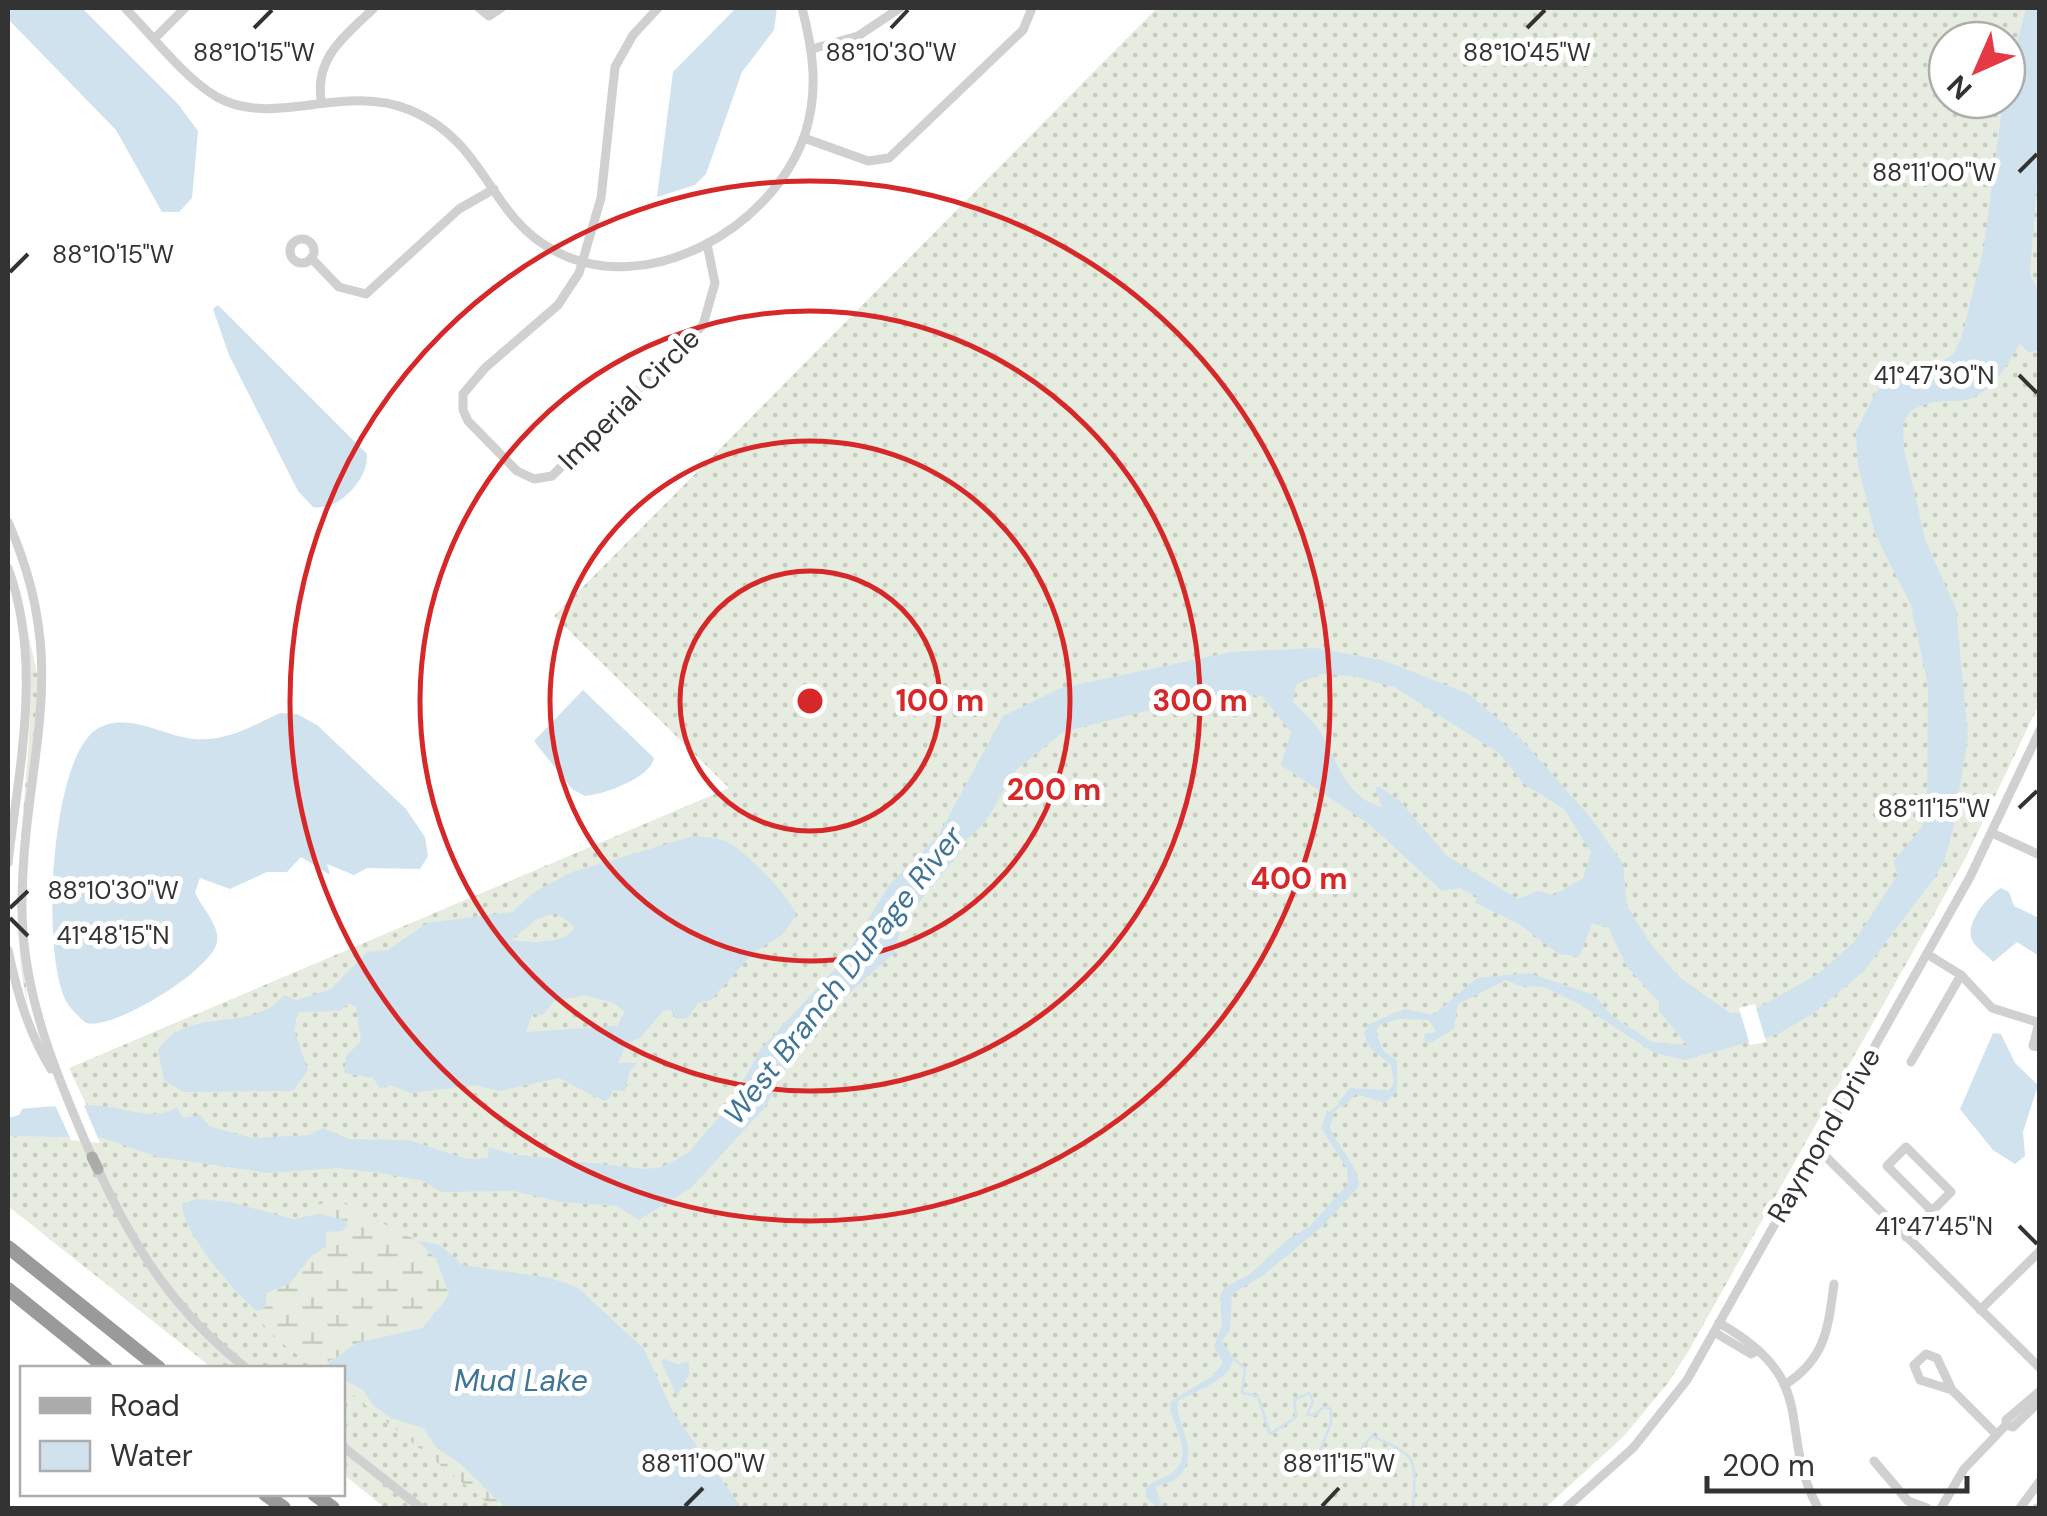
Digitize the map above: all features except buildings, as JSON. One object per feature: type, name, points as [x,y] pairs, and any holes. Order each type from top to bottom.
[{"type":"highway","points":[[8,1248],[156,1366]]},
{"type":"highway","points":[[8,1289],[104,1366]]},
{"type":"street","points":[[125,8],[201,84],[224,100],[248,108],[283,108],[321,100],[384,102],[428,118],[461,142],[516,221],[538,241],[584,261],[642,264],[707,244],[758,207],[777,184],[804,138],[814,93],[812,49],[802,8]]},
{"type":"street","points":[[154,38],[185,8]]},
{"type":"street","points":[[321,100],[319,81],[325,58],[374,8]]},
{"type":"street","points":[[479,8],[489,16],[502,8]]},
{"type":"street","points":[[584,261],[605,172],[610,85],[622,52],[658,8]]},
{"type":"street","points":[[812,49],[858,36],[900,8]]},
{"type":"street","points":[[804,138],[868,161],[889,158],[1024,29],[1032,8]]},
{"type":"street","points":[[311,258],[344,291],[370,293],[459,210],[494,188]]},
{"type":"street","name":"Imperial Circle","points":[[584,261],[564,298],[485,368],[468,385],[462,399],[468,422],[517,471],[534,480],[548,478],[563,468],[696,336],[714,298],[714,272],[707,244]]},
{"type":"street","points":[[8,522],[29,580],[43,653],[44,700],[22,906],[30,985],[58,1080]]},
{"type":"street","points":[[8,568],[19,611],[27,682],[8,864]]},
{"type":"street","name":"Raymond Drive","points":[[1566,1508],[1647,1433],[1687,1380],[1992,833],[2040,730]]},
{"type":"street","points":[[1992,833],[2040,855]]},
{"type":"street","points":[[8,950],[17,993],[37,1045],[64,1092],[135,1247],[197,1327],[244,1366]]},
{"type":"street","points":[[1926,954],[1961,975],[1992,1008],[2039,1023],[2034,1046],[2040,1047]]},
{"type":"street","points":[[1911,1062],[1961,975]]},
{"type":"street","points":[[1817,1148],[2040,1368]]},
{"type":"street","points":[[1906,1237],[1950,1192],[1906,1148],[1887,1166],[1932,1210]]},
{"type":"street","points":[[1980,1310],[2040,1251]]},
{"type":"street","points":[[1786,1384],[1825,1346],[1834,1284]]},
{"type":"street","points":[[1716,1328],[1756,1345],[1786,1384],[1796,1413],[1806,1481],[1818,1508]]},
{"type":"street","points":[[1952,1390],[1920,1380],[1914,1365],[1919,1358],[1926,1354],[1937,1358],[1952,1390],[1996,1434]]},
{"type":"street","points":[[1941,1508],[1964,1469],[2006,1425],[2006,1420],[2040,1391]]},
{"type":"street","points":[[2006,1425],[2013,1426],[2040,1400]]},
{"type":"street","points":[[345,1448],[421,1508]]},
{"type":"street","points":[[1874,1462],[1908,1501],[1927,1508]]},
{"type":"street","points":[[2020,1508],[2040,1481]]},
{"type":"green space","points":[[1157,8],[2039,8],[2039,704],[1965,859],[1688,1352],[1624,1436],[1545,1508],[385,1508],[345,1476],[345,1366],[209,1366],[8,1206],[8,1136],[102,1138],[69,1068],[729,788],[554,616]]},
{"type":"green space","points":[[28,632],[39,683],[19,886],[30,726]]},
{"type":"green space","points":[[18,913],[28,1006],[20,961]]},
{"type":"green space","points":[[331,1197],[418,1241],[436,1259],[449,1294],[423,1328],[348,1346],[341,1357],[330,1360],[330,1366],[309,1362],[286,1346],[252,1308],[258,1311],[265,1307],[267,1293],[290,1283],[312,1255],[324,1249],[326,1232],[341,1231],[337,1219],[304,1218],[323,1198]]},
{"type":"green space","points":[[345,1380],[390,1413],[423,1428],[429,1440],[506,1508],[494,1508],[345,1389]]},
{"type":"water","points":[[8,8],[82,8],[178,104],[198,131],[192,198],[179,212],[162,212],[116,130],[8,19]]},
{"type":"water","points":[[736,8],[777,8],[774,30],[742,72],[706,174],[695,185],[657,197],[673,72]]},
{"type":"water","name":"West Branch DuPage River","points":[[2026,8],[2039,8],[2040,142],[2030,275],[2039,293],[2039,349],[2029,353],[2020,343],[1987,389],[1968,399],[1923,405],[1911,411],[1903,423],[1904,449],[1926,542],[1956,609],[1968,737],[1953,829],[1944,862],[1864,971],[1814,1013],[1778,1034],[1685,1060],[1654,1053],[1581,1005],[1545,987],[1520,986],[1506,980],[1458,1004],[1454,1029],[1431,1043],[1425,1042],[1424,1034],[1436,1032],[1429,1020],[1398,1019],[1380,1025],[1376,1033],[1383,1050],[1397,1061],[1397,1091],[1385,1103],[1356,1094],[1343,1107],[1338,1103],[1350,1088],[1389,1090],[1394,1083],[1391,1065],[1369,1047],[1364,1034],[1369,1024],[1405,1009],[1433,1015],[1477,978],[1529,973],[1594,995],[1612,1016],[1652,1042],[1687,1045],[1659,1011],[1659,1002],[1627,967],[1608,927],[1592,924],[1579,957],[1559,954],[1519,924],[1476,903],[1477,896],[1460,888],[1442,891],[1369,824],[1281,765],[1291,732],[1262,696],[1222,692],[1063,732],[1016,770],[986,821],[961,845],[959,854],[902,923],[894,953],[805,1033],[766,1106],[692,1187],[639,1220],[617,1206],[561,1202],[513,1191],[441,1192],[424,1181],[381,1173],[337,1168],[270,1173],[158,1157],[103,1138],[8,1136],[8,1118],[19,1115],[22,1109],[95,1105],[150,1114],[177,1107],[183,1118],[201,1115],[208,1126],[252,1138],[309,1135],[323,1128],[349,1139],[408,1140],[467,1159],[488,1158],[489,1147],[511,1154],[646,1169],[662,1167],[688,1153],[732,1102],[760,1050],[844,959],[889,885],[938,836],[1003,716],[1061,688],[1231,652],[1315,648],[1382,660],[1469,694],[1520,738],[1591,818],[1623,864],[1627,906],[1653,947],[1679,977],[1730,1013],[1749,1013],[1818,974],[1854,942],[1898,874],[1893,862],[1923,826],[1927,808],[1928,686],[1911,605],[1875,534],[1858,465],[1856,432],[1875,393],[1893,376],[1943,361],[1954,353],[1963,333],[1984,246],[2000,120],[2027,120],[2027,20],[2023,20]],"holes":[[[1322,674],[1353,676],[1394,687],[1499,753],[1524,784],[1564,809],[1591,852],[1583,878],[1554,895],[1538,891],[1518,899],[1447,856],[1401,802],[1379,786],[1375,788],[1382,807],[1360,796],[1344,778],[1318,729],[1293,702],[1296,684]]]},
{"type":"water","points":[[218,305],[367,454],[363,474],[342,499],[313,507],[298,491],[229,355],[213,309]]},
{"type":"water","points":[[583,690],[654,758],[636,778],[585,796],[572,789],[534,741]]},
{"type":"water","points":[[280,713],[297,714],[317,725],[406,809],[425,837],[428,856],[420,869],[367,868],[354,875],[327,864],[330,875],[301,857],[287,872],[267,872],[230,889],[200,878],[195,892],[217,935],[211,954],[160,996],[117,1018],[86,1023],[68,1004],[58,977],[52,902],[60,815],[81,747],[97,729],[109,724],[133,723],[182,737],[206,739],[238,732]]},
{"type":"water","points":[[693,836],[717,839],[733,845],[754,863],[796,915],[783,934],[753,953],[711,1000],[698,1003],[688,1018],[677,1019],[670,1010],[663,1011],[640,1038],[626,1044],[618,1063],[637,1063],[629,1073],[625,1091],[613,1090],[604,1101],[559,1078],[499,1091],[476,1085],[411,1093],[390,1085],[380,1088],[373,1078],[344,1073],[346,1056],[361,1041],[356,1007],[349,1003],[340,1011],[298,1012],[294,1030],[308,1070],[293,1091],[183,1092],[164,1080],[158,1050],[186,1028],[255,1014],[284,995],[297,1000],[331,989],[367,952],[388,950],[427,923],[512,912],[536,891],[572,872]],"holes":[[[556,913],[575,927],[570,933],[555,940],[511,940],[537,919]],[[585,995],[614,1003],[625,1012],[617,1026],[526,1032],[532,1014],[543,1015],[554,1001]]]},
{"type":"water","points":[[2001,888],[2009,892],[2014,906],[2039,918],[2039,956],[2017,942],[1993,962],[1972,941],[1976,916]]},
{"type":"water","points":[[1993,1033],[2001,1034],[2015,1063],[2038,1085],[2023,1132],[2025,1156],[2015,1164],[1993,1150],[1960,1109]]},
{"type":"water","points":[[1327,1110],[1334,1116],[1330,1126],[1355,1169],[1359,1186],[1324,1225],[1262,1276],[1232,1294],[1230,1330],[1222,1341],[1233,1362],[1213,1383],[1178,1401],[1188,1459],[1177,1478],[1155,1487],[1163,1508],[1157,1508],[1146,1497],[1146,1489],[1173,1472],[1182,1455],[1170,1402],[1212,1376],[1223,1363],[1214,1346],[1222,1325],[1220,1295],[1225,1287],[1249,1275],[1287,1240],[1310,1226],[1348,1184],[1347,1169],[1321,1128]]},
{"type":"water","points":[[197,1199],[230,1202],[293,1219],[319,1214],[345,1220],[348,1225],[342,1231],[326,1232],[326,1247],[312,1255],[290,1283],[267,1293],[265,1307],[258,1311],[224,1277],[189,1227],[183,1204]]},
{"type":"water","name":"Mud Lake","points":[[418,1241],[440,1245],[463,1265],[551,1278],[578,1288],[644,1349],[674,1414],[742,1508],[506,1508],[462,1465],[437,1448],[423,1428],[391,1418],[373,1405],[363,1390],[345,1380],[345,1366],[329,1363],[356,1343],[423,1328],[449,1293],[436,1259]]},
{"type":"water","points":[[661,1361],[677,1364],[689,1362],[689,1375],[677,1396]]},
{"type":"pier","points":[[1755,1004],[1766,1042],[1750,1045],[1739,1008]]},
{"type":"pier","points":[[83,1103],[100,1143],[71,1140],[55,1105]]},
{"type":"waterway","points":[[1328,1115],[1341,1104]]},
{"type":"waterway","points":[[1229,1355],[1245,1368],[1242,1393],[1258,1396],[1270,1434],[1296,1417],[1294,1400],[1309,1393],[1313,1401],[1307,1415],[1324,1407],[1331,1409],[1331,1423],[1320,1451],[1356,1455],[1372,1436],[1399,1449],[1414,1468],[1413,1508]]}]
